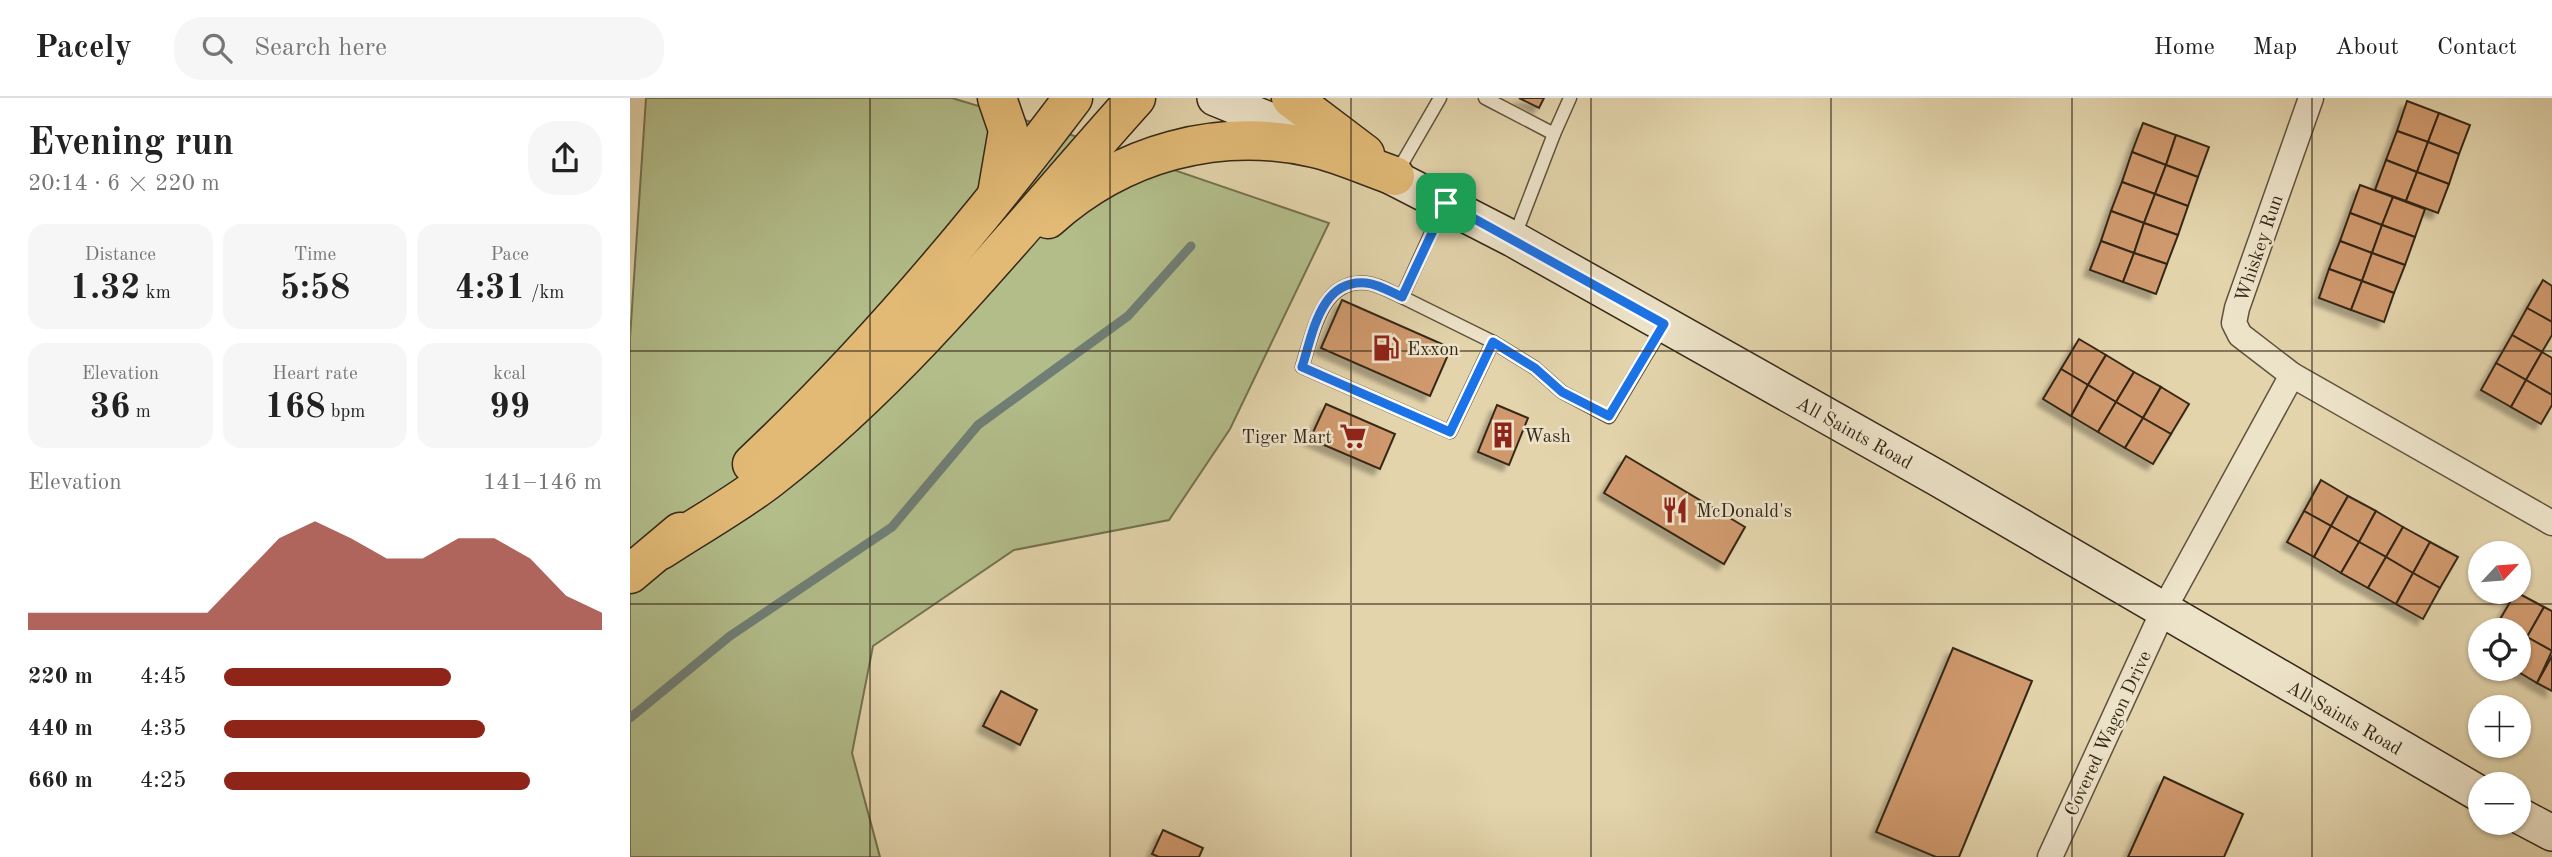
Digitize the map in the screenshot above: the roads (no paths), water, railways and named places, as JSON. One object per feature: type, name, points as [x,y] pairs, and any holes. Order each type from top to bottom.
[{"type":"main road","points":[[997,98],[1008,130],[997,196]]},
{"type":"main road","points":[[661,550],[841,375],[997,196],[1073,98]]},
{"type":"main road","points":[[915,345],[1136,98]]},
{"type":"main road","points":[[1291,98],[1395,176]]},
{"type":"main road","points":[[630,574],[661,550],[770,479],[842,418],[1051,216],[1130,166],[1172,149],[1220,139],[1271,140],[1316,148],[1395,176]]},
{"type":"street","name":"All Saints Road","points":[[1215,98],[1276,121],[1395,176],[1513,239],[2164,609],[2364,729],[2468,787]]},
{"type":"street","name":"Whiskey Run","points":[[2311,98],[2234,323],[2252,347],[2292,375],[2552,523]]},
{"type":"street","points":[[2164,609],[2292,375]]},
{"type":"street","name":"Covered Wagon Drive","points":[[2050,857],[2164,609]]},
{"type":"street","points":[[2531,822],[2552,833]]},
{"type":"lane","points":[[1395,176],[1440,98]]},
{"type":"lane","points":[[1485,98],[1555,134]]},
{"type":"lane","points":[[1513,239],[1570,98]]},
{"type":"lane","points":[[1402,297],[1446,203]]},
{"type":"lane","points":[[1493,342],[1450,432],[1302,367],[1323,306],[1337,289],[1351,284],[1368,283],[1493,342],[1535,368],[1562,392],[1609,416],[1664,324]]},
{"type":"waterway","points":[[630,718],[730,636],[892,527],[978,425],[1128,316],[1191,246]]},
{"type":"place","name":"Exxon","points":[[1386,348]]},
{"type":"place","name":"Wash","points":[[1503,435]]},
{"type":"place","name":"Tiger Mart","points":[[1353,436]]},
{"type":"place","name":"McDonald's","points":[[1675,510]]}]
